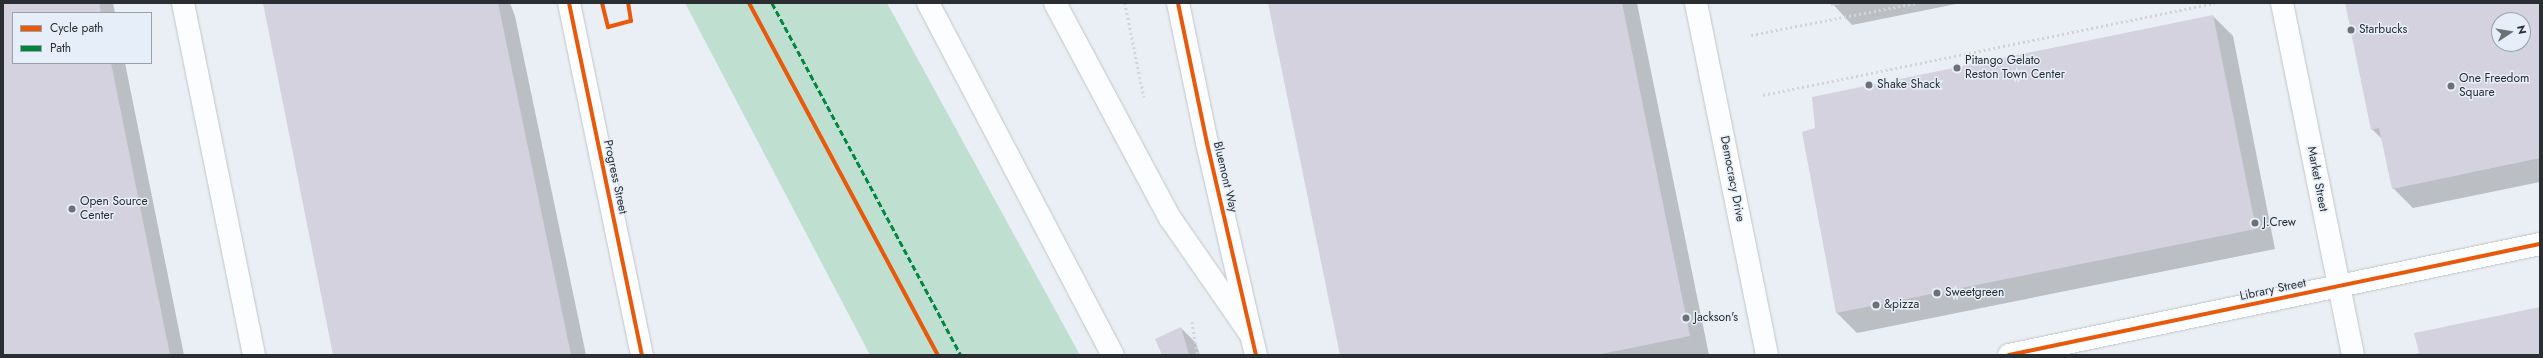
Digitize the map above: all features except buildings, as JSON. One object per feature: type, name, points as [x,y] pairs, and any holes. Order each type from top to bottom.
[{"type":"street","points":[[183,3],[254,355]]},
{"type":"street","name":"Progress Street","points":[[569,3],[642,355]]},
{"type":"street","points":[[928,3],[1113,355]]},
{"type":"street","points":[[1056,3],[1170,218],[1253,345]]},
{"type":"street","name":"Bluemont Way","points":[[1178,3],[1253,345]]},
{"type":"street","name":"Democracy Drive","points":[[1696,3],[1767,355]]},
{"type":"street","name":"Market Street","points":[[2282,3],[2353,355]]},
{"type":"street","name":"Library Street","points":[[2009,355],[2540,244]]},
{"type":"path","points":[[1125,3],[1146,104]]},
{"type":"path","points":[[1751,35],[1916,3]]},
{"type":"path","points":[[1763,95],[2215,3]]},
{"type":"path","points":[[1192,322],[1198,355]]},
{"type":"green space","points":[[685,3],[887,3],[1080,355],[870,355]]},
{"type":"marked path","points":[[772,3],[961,355]]},
{"type":"cycle path","points":[[569,3],[642,355]]},
{"type":"cycle path","points":[[602,3],[608,27],[631,21],[628,3]]},
{"type":"cycle path","points":[[749,3],[938,355]]},
{"type":"cycle path","points":[[1178,3],[1207,143],[1256,355]]},
{"type":"cycle path","points":[[2009,355],[2540,244]]},
{"type":"place","name":"Starbucks","points":[[2351,30]]},
{"type":"place","name":"Pitango Gelato Reston Town Center","points":[[1957,68]]},
{"type":"place","name":"Shake Shack","points":[[1869,85]]},
{"type":"place","name":"One Freedom Square","points":[[2451,86]]},
{"type":"place","name":"Open Source Center","points":[[72,209]]},
{"type":"place","name":"J.Crew","points":[[2255,223]]},
{"type":"place","name":"Sweetgreen","points":[[1937,293]]},
{"type":"place","name":"&pizza","points":[[1876,305]]},
{"type":"place","name":"Jackson's","points":[[1686,318]]}]
